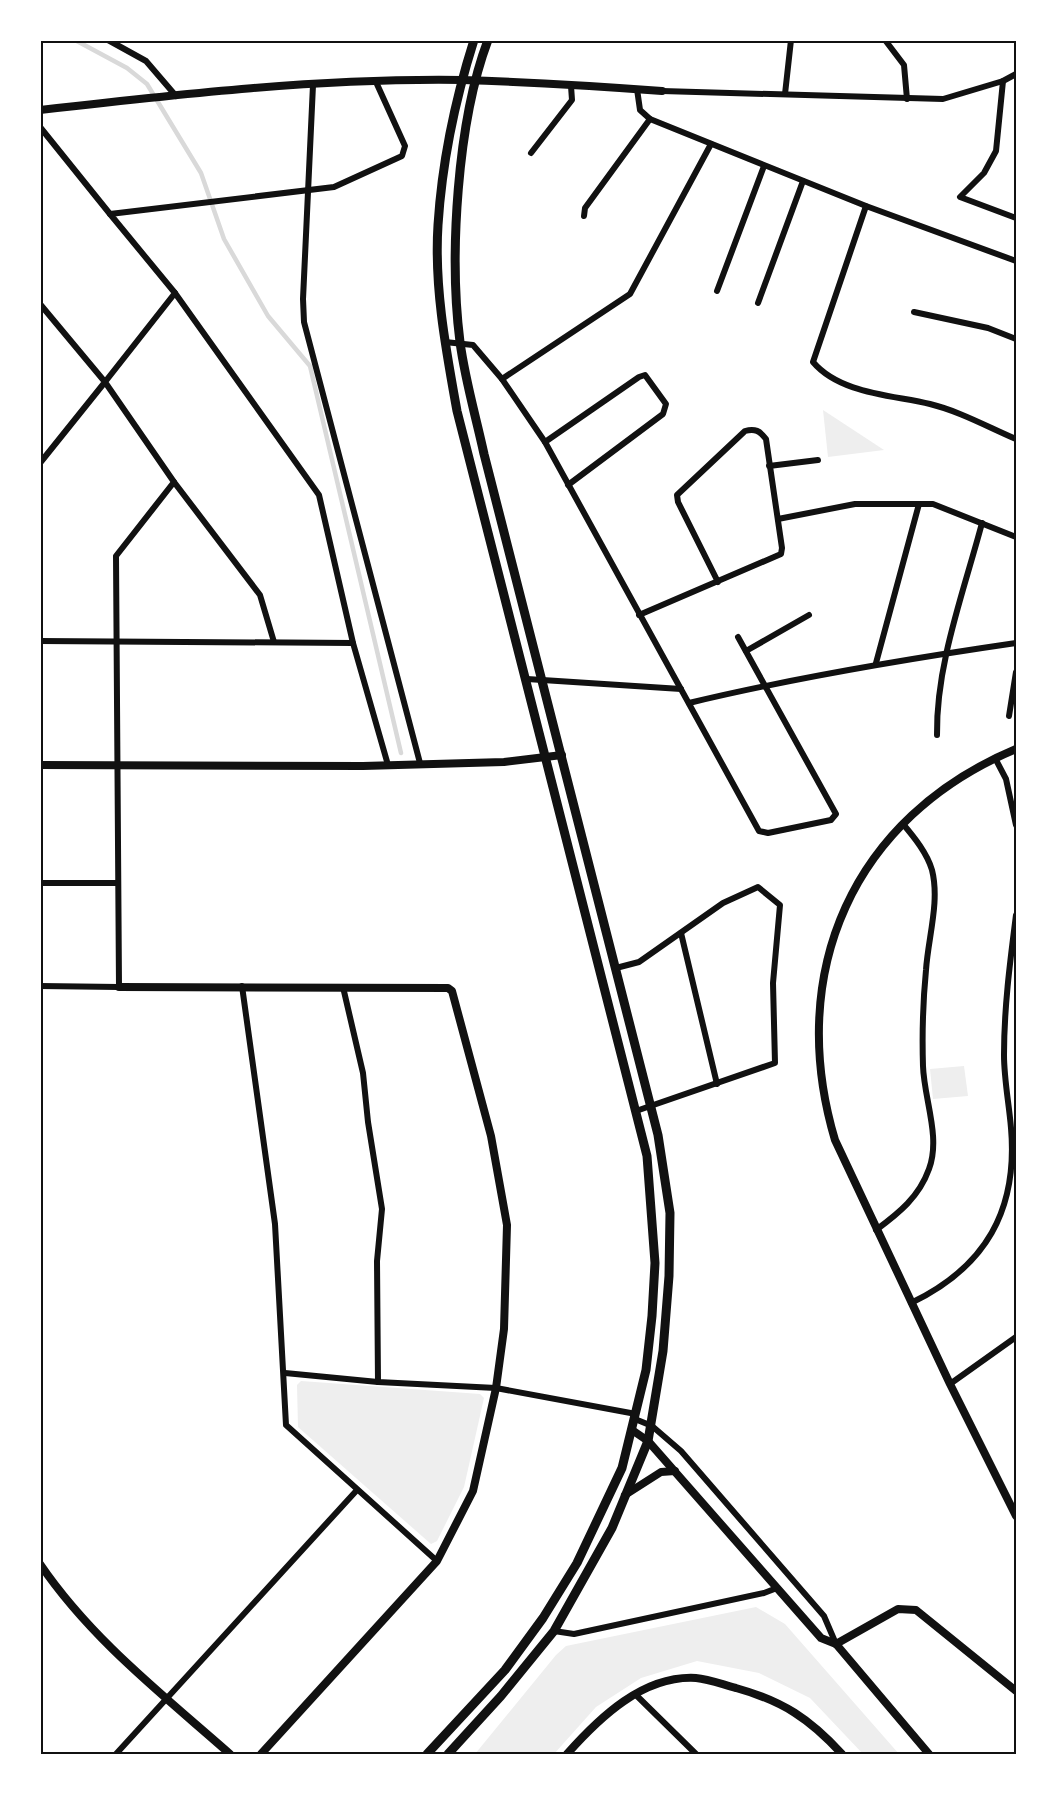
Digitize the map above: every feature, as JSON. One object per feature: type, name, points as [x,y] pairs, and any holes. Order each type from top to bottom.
[{"type":"main road","points":[[427,1755],[505,1670],[543,1618],[577,1563],[600,1516],[622,1468],[646,1370],[655,1263],[647,1156],[457,411],[445,342],[439,290],[438,225],[461,80],[474,40]]},
{"type":"main road","points":[[448,1755],[501,1696],[554,1631],[593,1564],[648,1440],[652,1426],[665,1330],[670,1213],[665,1171],[652,1108],[484,454],[460,344],[456,295],[456,231],[461,164],[477,81],[488,40]]},
{"type":"street","points":[[108,40],[146,61],[173,97]]},
{"type":"street","points":[[785,94],[791,40]]},
{"type":"street","points":[[885,40],[904,65],[907,99]]},
{"type":"street","points":[[40,110],[136,99],[313,85],[461,80],[662,91],[943,99],[1003,81],[1017,74]]},
{"type":"street","points":[[1003,81],[996,151],[984,173],[960,197],[1017,218]]},
{"type":"street","points":[[110,214],[334,187],[402,156],[405,146],[376,82]]},
{"type":"street","points":[[313,85],[307,190],[304,322],[420,763]]},
{"type":"street","points":[[531,153],[572,100],[571,86]]},
{"type":"street","points":[[637,89],[640,110],[650,119],[866,206],[1017,261]]},
{"type":"street","points":[[584,216],[585,208],[650,119]]},
{"type":"street","points":[[40,127],[175,293],[319,495],[353,643],[388,765]]},
{"type":"street","points":[[502,380],[630,294],[711,144]]},
{"type":"street","points":[[717,291],[764,166]]},
{"type":"street","points":[[758,303],[803,181]]},
{"type":"street","points":[[866,206],[813,362],[818,369],[858,390],[932,404],[1017,439]]},
{"type":"street","points":[[40,463],[175,293]]},
{"type":"street","points":[[40,304],[105,382],[174,482],[260,595],[274,642]]},
{"type":"street","points":[[914,312],[988,328],[1017,339]]},
{"type":"street","points":[[445,342],[473,345],[502,380],[545,442],[759,831],[768,832],[831,820],[836,814],[738,637]]},
{"type":"street","points":[[545,442],[639,376],[645,375],[666,404],[663,414],[568,485]]},
{"type":"street","points":[[639,615],[718,582],[781,554],[766,439],[761,432],[753,429],[745,430],[677,495],[678,502],[718,582]]},
{"type":"street","points":[[769,466],[818,460]]},
{"type":"street","points":[[119,987],[116,556],[174,482]]},
{"type":"street","points":[[778,519],[855,504],[933,504],[1017,537]]},
{"type":"street","points":[[876,663],[919,504]]},
{"type":"street","points":[[938,735],[937,717],[948,652],[982,523]]},
{"type":"street","points":[[746,651],[809,615]]},
{"type":"street","points":[[40,641],[353,643]]},
{"type":"street","points":[[688,703],[765,684],[876,663],[1017,643]]},
{"type":"street","points":[[1009,716],[1017,672]]},
{"type":"street","points":[[527,679],[681,689]]},
{"type":"street","points":[[1017,749],[995,758],[944,788],[903,824],[866,870],[842,912],[820,984],[817,1045],[826,1110],[835,1140],[950,1384],[1017,1516]]},
{"type":"street","points":[[40,765],[388,765],[504,762],[546,759],[562,755]]},
{"type":"street","points":[[995,758],[1006,779],[1017,825]]},
{"type":"street","points":[[876,1230],[906,1207],[921,1188],[930,1168],[934,1145],[923,1067],[926,969],[934,901],[932,870],[918,841],[903,824]]},
{"type":"street","points":[[40,883],[118,883]]},
{"type":"street","points":[[616,968],[639,962],[723,903],[758,887],[762,887],[780,905],[773,983],[775,1063],[652,1108],[636,1111]]},
{"type":"street","points":[[911,1303],[939,1289],[969,1264],[993,1235],[1007,1199],[1013,1167],[1004,1058],[1005,1002],[1017,915]]},
{"type":"street","points":[[681,933],[717,1084]]},
{"type":"street","points":[[40,986],[442,988],[452,992],[491,1136],[507,1225],[504,1329],[496,1388],[472,1491],[437,1561],[261,1755]]},
{"type":"street","points":[[242,986],[275,1224],[285,1373],[286,1425],[437,1561]]},
{"type":"street","points":[[343,987],[363,1073],[368,1122],[382,1209],[377,1261],[378,1382]]},
{"type":"street","points":[[950,1384],[1017,1336]]},
{"type":"street","points":[[285,1373],[378,1382],[496,1388],[636,1416],[652,1426],[681,1451],[795,1581],[824,1616],[836,1644],[929,1755]]},
{"type":"street","points":[[632,1430],[648,1440],[821,1638],[836,1644]]},
{"type":"street","points":[[625,1496],[661,1472],[675,1472]]},
{"type":"street","points":[[116,1755],[357,1490]]},
{"type":"street","points":[[40,1564],[59,1591],[102,1641],[230,1755]]},
{"type":"street","points":[[554,1631],[574,1634],[764,1593],[777,1588]]},
{"type":"street","points":[[836,1644],[898,1609],[916,1610],[1017,1691]]},
{"type":"street","points":[[570,1754],[606,1713],[636,1695],[666,1682],[697,1678],[768,1697],[817,1726],[842,1755]]},
{"type":"street","points":[[636,1695],[696,1755]]},
{"type":"shaded area","points":[[823,410],[884,450],[828,457]]},
{"type":"shaded area","points":[[964,1066],[968,1096],[933,1099],[930,1069]]},
{"type":"shaded area","points":[[301,1381],[480,1394],[484,1398],[464,1487],[437,1541],[431,1544],[298,1427],[297,1385]]},
{"type":"shaded area","points":[[756,1607],[785,1624],[899,1754],[863,1754],[810,1698],[759,1673],[697,1661],[641,1678],[596,1707],[554,1754],[475,1754],[556,1655],[566,1646]]},
{"type":"waterway","points":[[75,40],[127,68],[147,84],[201,173],[224,239],[268,316],[310,366],[401,753]]}]
